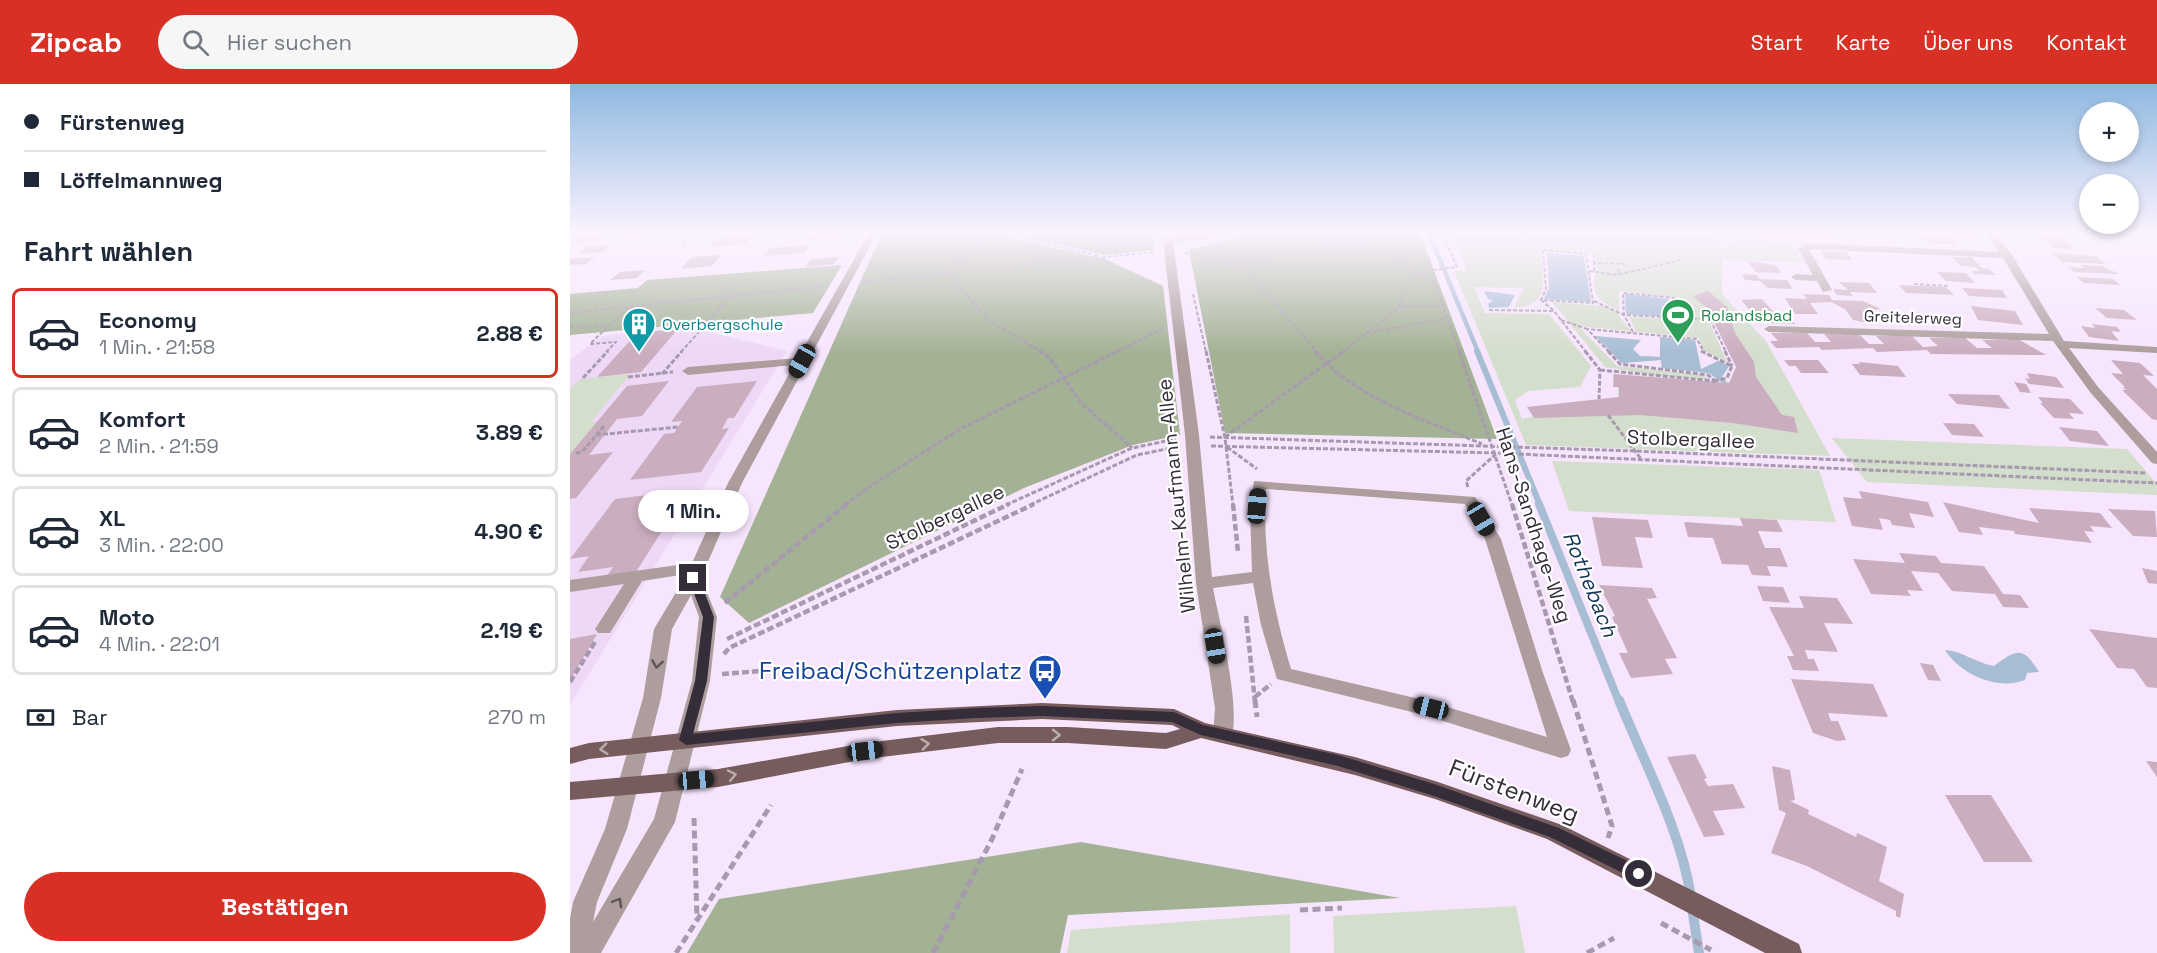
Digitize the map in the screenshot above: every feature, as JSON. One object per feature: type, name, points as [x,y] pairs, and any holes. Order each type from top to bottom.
[{"type":"main road","name":"Fürstenweg","points":[[570,756],[639,745],[897,718],[1042,711],[1174,717],[1201,730],[1338,761],[1434,790],[1554,832],[1790,953]]},
{"type":"main road","points":[[570,791],[718,778],[865,751],[998,735],[1068,735],[1166,741],[1201,730]]},
{"type":"street","points":[[575,953],[585,902],[616,829],[652,699],[663,629],[696,572],[735,483],[851,274]]},
{"type":"street","name":"Wilhelm-Kaufmann-Allee","points":[[1172,274],[1192,435],[1204,584],[1225,708],[1223,735]]},
{"type":"street","points":[[1817,274],[1827,290]]},
{"type":"street","points":[[2018,274],[2076,367],[2155,456]]},
{"type":"street","points":[[1796,277],[1820,278]]},
{"type":"street","name":"Greitelerweg","points":[[1768,329],[2058,341],[2157,350]]},
{"type":"street","points":[[688,371],[802,361]]},
{"type":"street","points":[[1259,484],[1470,500],[1493,539],[1533,673],[1561,750],[1486,723],[1283,674],[1259,577],[1255,528],[1259,484]]},
{"type":"street","points":[[570,586],[696,572]]},
{"type":"street","points":[[588,953],[664,822],[701,681],[708,617],[696,572]]},
{"type":"street","points":[[604,629],[636,577]]},
{"type":"street","points":[[1204,584],[1259,577]]},
{"type":"path","points":[[948,274],[988,320],[1049,357],[1081,403],[1132,448]]},
{"type":"path","points":[[570,313],[952,274]]},
{"type":"path","points":[[1250,274],[1328,365],[1378,399],[1485,446]]},
{"type":"path","points":[[1399,307],[1402,292],[1420,274]]},
{"type":"path","name":"Hans-Sandhage-Weg","points":[[1431,274],[1494,446],[1612,826],[1603,856]]},
{"type":"path","points":[[1541,300],[1546,289],[1545,274]]},
{"type":"path","points":[[1589,274],[1593,300]]},
{"type":"path","points":[[1610,274],[1625,274]]},
{"type":"path","points":[[1914,284],[1949,286]]},
{"type":"path","points":[[1192,288],[1225,438],[1254,414],[1328,365],[1399,307],[1443,306]]},
{"type":"path","points":[[1633,333],[1624,315],[1623,292],[1676,298]]},
{"type":"path","points":[[662,374],[732,296]]},
{"type":"path","points":[[1541,300],[1593,303],[1593,300]]},
{"type":"path","points":[[1541,300],[1554,311],[1600,370],[1599,399]]},
{"type":"path","points":[[1593,300],[1624,315],[1710,319],[1732,366]]},
{"type":"path","points":[[583,378],[616,342],[590,344],[627,307]]},
{"type":"path","points":[[1489,310],[1554,311]]},
{"type":"path","points":[[1367,333],[1447,318]]},
{"type":"path","points":[[725,603],[781,555],[872,486],[960,429],[1064,380],[1177,320]]},
{"type":"path","points":[[1560,320],[1587,329],[1697,339],[1701,351],[1732,366]]},
{"type":"path","points":[[570,327],[608,326]]},
{"type":"path","points":[[1587,329],[1620,364],[1708,375],[1717,380]]},
{"type":"path","points":[[1600,370],[1717,380],[1725,379],[1732,366]]},
{"type":"path","points":[[628,377],[688,371]]},
{"type":"path","points":[[1608,415],[1642,459]]},
{"type":"path","points":[[576,453],[582,452],[604,426],[598,427]]},
{"type":"path","points":[[596,435],[678,427]]},
{"type":"path","name":"Stolbergallee","points":[[727,638],[966,523],[1132,448],[1182,438]]},
{"type":"path","name":"Stolbergallee","points":[[1225,438],[1634,451],[2157,473]]},
{"type":"path","name":"Stolbergallee","points":[[1260,471],[1226,446],[1548,455],[2157,483]]},
{"type":"path","name":"Stolbergallee","points":[[729,648],[1137,455],[1161,448],[1182,447]]},
{"type":"path","points":[[1470,500],[1466,481],[1496,453]]},
{"type":"path","points":[[570,682],[604,629]]},
{"type":"path","points":[[720,674],[760,671]]},
{"type":"path","points":[[933,953],[992,839],[1022,769]]},
{"type":"path","points":[[676,953],[771,805]]},
{"type":"path","points":[[694,818],[697,920]]},
{"type":"path","points":[[1300,910],[1342,908]]},
{"type":"path","points":[[1661,923],[1711,950]]},
{"type":"path","points":[[1587,953],[1614,938]]},
{"type":"shaded area","points":[[685,326],[787,351],[570,705],[570,360],[603,336]]},
{"type":"green space","points":[[731,274],[837,274],[813,313],[570,335],[570,294],[638,288],[647,280]]},
{"type":"green space","points":[[864,274],[1136,274],[1163,286],[1180,435],[1133,445],[1024,488],[749,623],[720,597]]},
{"type":"green space","points":[[1194,274],[1435,274],[1497,439],[1225,433]]},
{"type":"green space","name":"Rolandsbad","points":[[1455,274],[1543,274],[1540,296],[1535,302],[1526,306],[1514,307],[1524,288],[1474,287],[1485,313],[1549,314],[1591,366],[1580,387],[1528,391],[1515,400],[1522,419],[1618,397],[1618,388],[1613,387],[1613,374],[1725,385],[1709,373],[1661,368],[1661,360],[1622,363],[1594,336],[1641,340],[1633,349],[1640,356],[1660,357],[1660,337],[1695,340],[1701,369],[1718,361],[1729,366],[1722,377],[1733,386],[1751,387],[1720,327],[1709,321],[1727,362],[1703,350],[1699,338],[1636,332],[1629,317],[1707,320],[1686,319],[1682,298],[1619,291],[1619,311],[1600,299],[1594,288],[1595,274],[1722,274],[1722,294],[1766,341],[1830,456],[1526,445]]},
{"type":"green space","points":[[1552,302],[1602,306],[1619,313],[1634,332],[1578,326],[1617,366],[1703,375],[1710,380],[1654,375],[1605,367]]},
{"type":"green space","points":[[630,374],[591,422],[602,422],[570,456],[570,389],[580,379]]},
{"type":"green space","points":[[1832,438],[2127,449],[2157,484],[2157,495],[1867,482]]},
{"type":"green space","points":[[1552,461],[1819,470],[1836,522],[1569,511]]},
{"type":"green space","points":[[1081,842],[1400,898],[1068,915],[1060,953],[687,953],[719,899]]},
{"type":"green space","points":[[1516,906],[1525,953],[1334,953],[1333,916]]},
{"type":"green space","points":[[1290,914],[1290,953],[1067,953],[1071,930]]},
{"type":"water","points":[[1548,274],[1587,274],[1591,302],[1544,299],[1549,288]]},
{"type":"water","points":[[1484,291],[1515,295],[1509,307],[1489,308],[1488,304],[1493,300],[1488,299]]},
{"type":"water","points":[[1625,294],[1669,299],[1671,317],[1626,314]]},
{"type":"water","points":[[1595,336],[1641,340],[1633,349],[1640,356],[1660,357],[1660,337],[1695,340],[1701,369],[1718,361],[1729,366],[1722,377],[1731,389],[1709,373],[1662,368],[1661,360],[1622,363]]},
{"type":"water","points":[[1945,650],[1994,666],[2008,656],[2024,654],[2039,672],[2027,673],[2025,680],[2014,683],[1991,682],[1970,673],[1952,659]]},
{"type":"building","points":[[618,274],[641,274],[637,278],[610,280]]},
{"type":"building","points":[[1742,274],[1757,275],[1759,279],[1787,280],[1793,289],[1768,288],[1760,281],[1745,280]]},
{"type":"building","points":[[1939,274],[1966,274],[1975,283],[1946,281]]},
{"type":"building","points":[[2077,277],[2113,279],[2120,285],[2084,283]]},
{"type":"building","points":[[1839,282],[1869,283],[1877,293],[1850,292],[1853,296],[1837,295],[1833,289],[1848,290]]},
{"type":"building","points":[[1899,285],[1946,287],[1954,295],[1906,293]]},
{"type":"building","points":[[1962,288],[2002,290],[2007,298],[1969,296]]},
{"type":"building","points":[[1708,291],[1727,307],[1735,333],[1754,362],[1756,377],[1782,415],[1794,417],[1798,433],[1733,423],[1640,415],[1534,418],[1527,407],[1619,397],[1619,387],[1613,387],[1614,374],[1729,383],[1736,367],[1707,308],[1693,296]]},
{"type":"building","points":[[1803,294],[1829,295],[1832,300],[1863,301],[1881,309],[1869,310],[1876,320],[1864,322],[1853,320],[1845,309],[1831,302],[1810,303],[1818,314],[1795,314],[1785,298],[1807,299]]},
{"type":"building","points":[[1762,299],[1777,316],[1755,316],[1741,300]]},
{"type":"building","points":[[1971,306],[2015,311],[2023,325],[1978,320]]},
{"type":"building","points":[[2095,308],[2124,310],[2137,320],[2107,318]]},
{"type":"building","points":[[1768,318],[1791,318],[1795,324],[1771,323]]},
{"type":"building","points":[[2092,324],[2117,327],[2121,332],[2111,331],[2119,341],[2089,337],[2081,326],[2095,328]]},
{"type":"building","name":"Overbergschule","points":[[678,329],[641,372],[597,377],[637,333]]},
{"type":"building","points":[[1771,333],[1807,333],[1815,342],[1831,342],[1824,334],[1859,334],[1869,344],[1884,344],[1876,336],[1912,336],[1923,347],[1938,346],[1929,338],[1965,338],[1977,348],[1992,348],[1982,340],[2018,339],[2046,355],[1931,354],[1927,350],[1877,352],[1873,348],[1822,350],[1819,347],[1776,348],[1770,341],[1778,341]]},
{"type":"building","points":[[1784,360],[1818,360],[1829,373],[1801,373],[1796,366],[1789,366]]},
{"type":"building","points":[[2111,360],[2140,363],[2154,376],[2143,375],[2157,389],[2157,420],[2152,419],[2122,390],[2126,390],[2123,387],[2125,387],[2111,373],[2123,374]]},
{"type":"building","points":[[1859,362],[1898,366],[1906,377],[1860,375],[1852,364],[1860,364]]},
{"type":"building","points":[[2027,373],[2056,377],[2064,388],[2029,384],[2025,378],[2030,379]]},
{"type":"building","points":[[669,381],[642,416],[617,419],[589,455],[613,452],[576,498],[570,499],[570,454],[627,386]]},
{"type":"building","points":[[757,381],[734,418],[728,418],[722,429],[729,428],[701,472],[630,480],[664,434],[674,433],[682,421],[671,422],[697,387]]},
{"type":"building","points":[[2014,382],[2026,384],[2031,393],[2020,392]]},
{"type":"building","points":[[1948,394],[1999,395],[2010,409],[1957,404]]},
{"type":"building","points":[[2038,397],[2070,399],[2084,414],[2069,413],[2074,419],[2054,418],[2040,403],[2043,403]]},
{"type":"building","points":[[1943,423],[1974,424],[1984,437],[1952,435]]},
{"type":"building","points":[[2059,427],[2097,431],[2109,446],[2070,441]]},
{"type":"building","points":[[688,490],[636,572],[607,576],[613,567],[578,572],[589,556],[570,559],[615,499]]},
{"type":"building","points":[[1859,491],[1928,502],[1934,517],[1909,513],[1915,528],[1892,525],[1890,520],[1879,518],[1883,530],[1852,526],[1843,497],[1862,499]]},
{"type":"building","points":[[1943,502],[2039,523],[2029,508],[2100,513],[2112,528],[2090,526],[2094,532],[2084,531],[2092,543],[2015,534],[2014,531],[1979,527],[1983,535],[1959,532]]},
{"type":"building","points":[[2108,509],[2155,511],[2157,537],[2133,536]]},
{"type":"building","points":[[1592,517],[1648,520],[1653,538],[1635,537],[1643,568],[1602,566]]},
{"type":"building","points":[[1740,518],[1777,520],[1783,532],[1758,531],[1765,548],[1780,548],[1788,567],[1767,566],[1771,576],[1752,575],[1748,565],[1722,564],[1713,538],[1688,537],[1684,522],[1743,526]]},
{"type":"building","points":[[1899,553],[1936,556],[1941,563],[1984,566],[2003,594],[2020,595],[2029,608],[2003,607],[1995,594],[1952,591],[1938,573],[1911,571],[1923,591],[1907,590],[1911,596],[1871,594],[1853,559],[1905,563]]},
{"type":"building","points":[[2142,568],[2157,571],[2157,584],[2148,583]]},
{"type":"building","points":[[1599,585],[1652,588],[1657,598],[1647,599],[1677,658],[1665,659],[1673,674],[1631,678],[1619,653],[1628,653],[1612,617],[1615,616]]},
{"type":"building","points":[[1757,586],[1783,587],[1790,603],[1763,601]]},
{"type":"building","points":[[1799,596],[1837,598],[1853,624],[1824,623],[1838,652],[1805,650],[1808,659],[1814,659],[1819,671],[1793,670],[1787,656],[1794,656],[1769,607],[1804,608]]},
{"type":"building","points":[[2089,629],[2157,638],[2157,688],[2147,687],[2134,669],[2117,668]]},
{"type":"building","points":[[597,634],[570,680],[570,639]]},
{"type":"building","points":[[1920,663],[1933,665],[1941,681],[1928,680]]},
{"type":"building","points":[[1791,679],[1873,684],[1888,717],[1828,713],[1831,721],[1838,721],[1846,740],[1837,741],[1813,733]]},
{"type":"building","points":[[1695,754],[1707,778],[1704,779],[1708,786],[1733,784],[1745,808],[1713,811],[1725,835],[1704,837],[1667,757]]},
{"type":"building","points":[[2146,761],[2157,762],[2157,777]]},
{"type":"building","points":[[1772,766],[1790,770],[1795,800],[1790,801],[1809,810],[1808,814],[1856,837],[1857,833],[1887,847],[1879,881],[1904,894],[1900,918],[1896,916],[1896,911],[1807,866],[1771,853],[1786,813],[1779,810]]},
{"type":"building","points":[[1945,795],[1991,795],[2033,862],[1984,862]]},
{"type":"waterway","name":"Rothebach","points":[[1446,274],[1478,352]]},
{"type":"waterway","name":"Rothebach","points":[[1477,351],[1540,505]]},
{"type":"waterway","name":"Rothebach","points":[[1539,504],[1619,702]]},
{"type":"waterway","name":"Rothebach","points":[[1619,700],[1661,797],[1679,847],[1691,897]]},
{"type":"waterway","name":"Rothebach","points":[[1692,908],[1699,953]]},
{"type":"place","name":"Rolandsbad","points":[[1678,344]]},
{"type":"place","name":"Overbergschule","points":[[639,353]]},
{"type":"place","name":"Freibad/Schützenplatz","points":[[1045,700]]},
{"type":"route","points":[[693,578],[708,617],[701,681],[686,740],[897,718],[976,713],[1042,711],[1174,717],[1201,730],[1338,761],[1434,790],[1554,832],[1639,874]]}]
